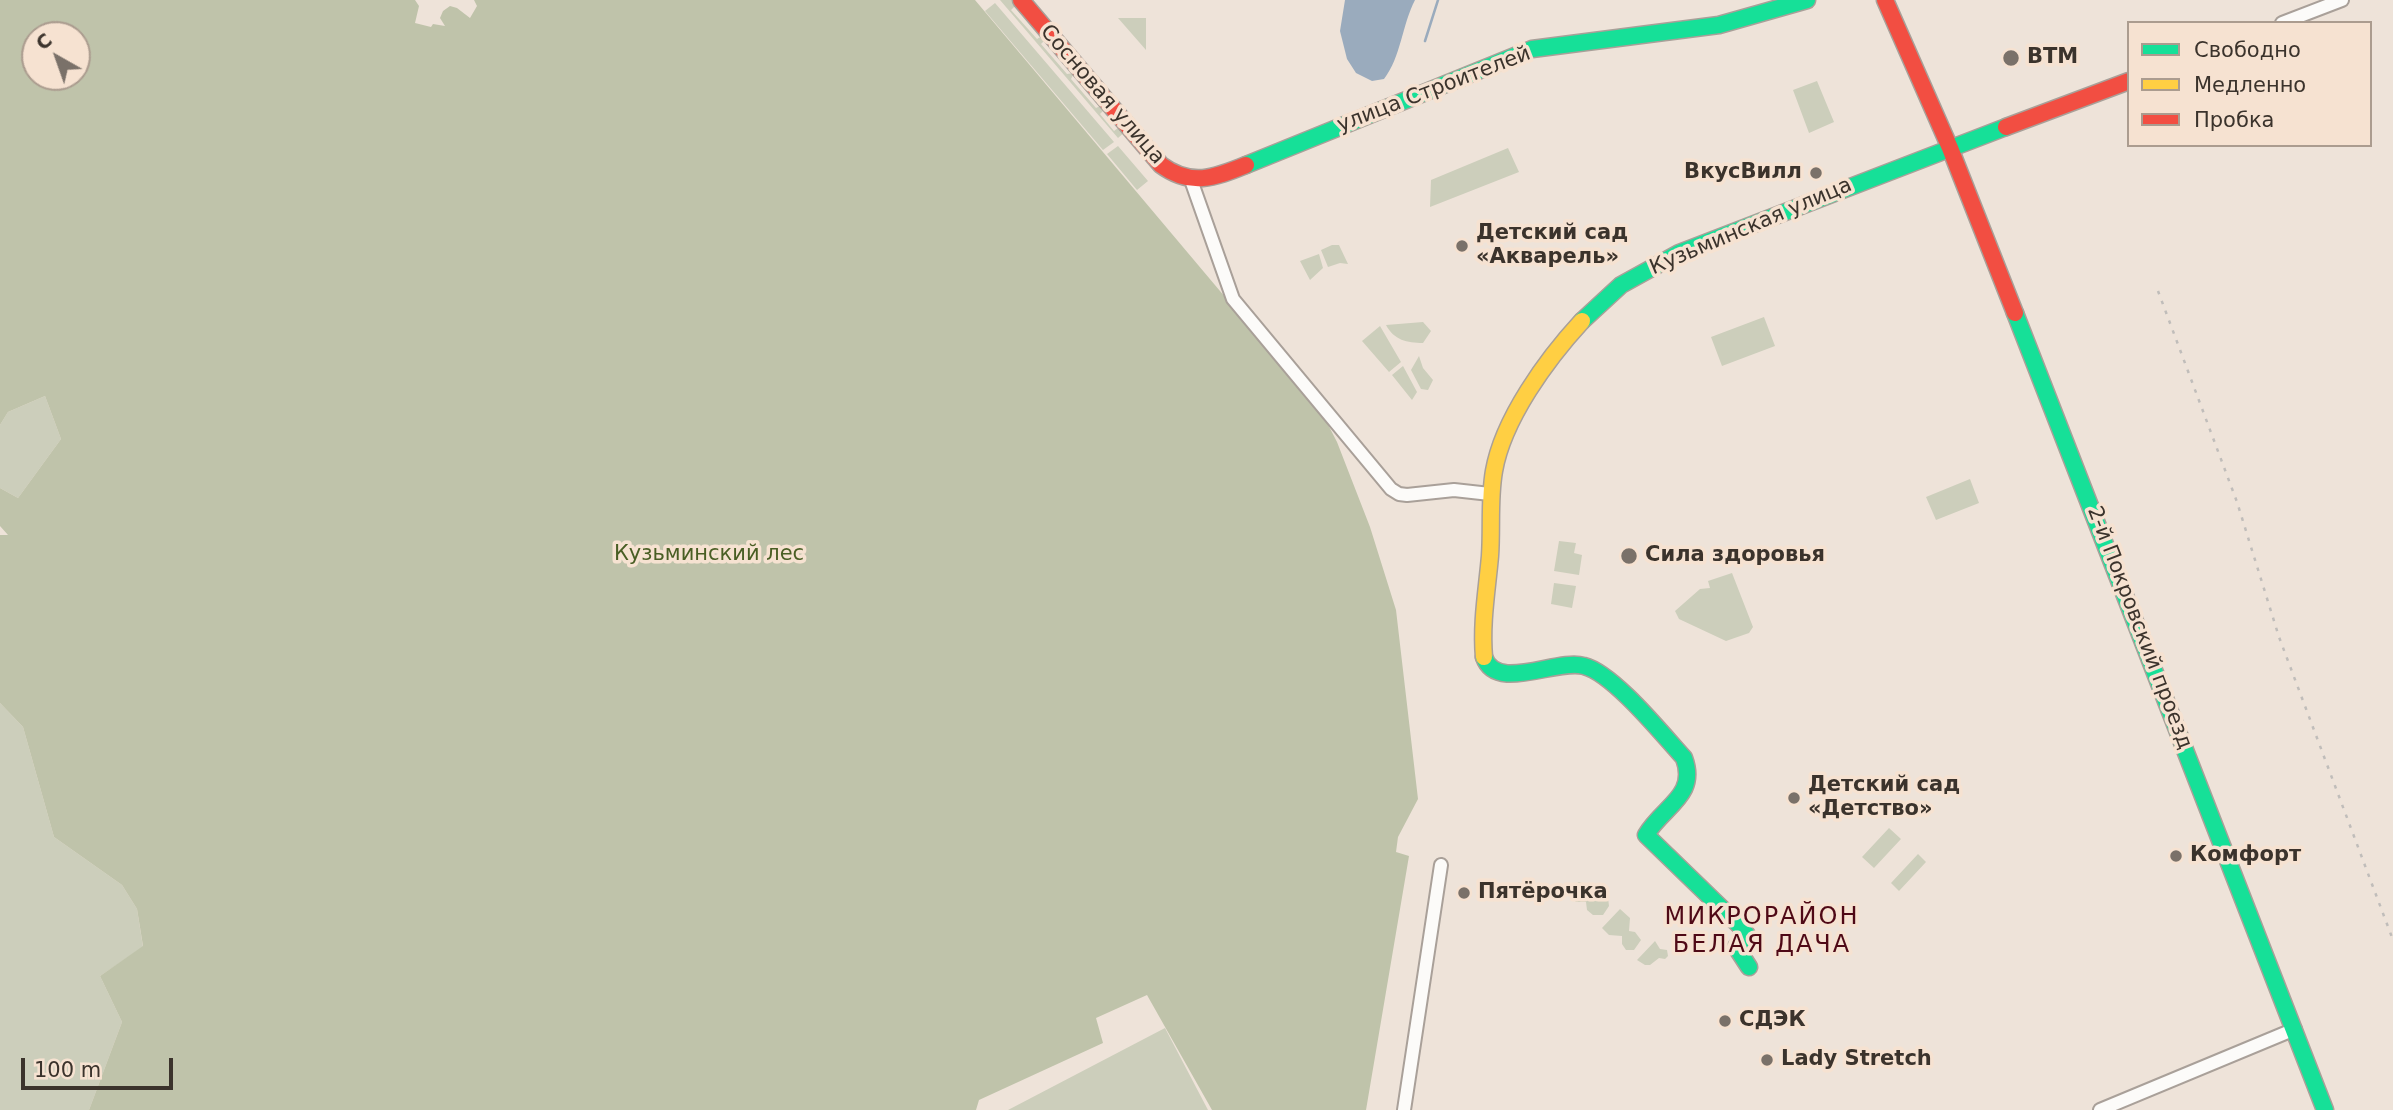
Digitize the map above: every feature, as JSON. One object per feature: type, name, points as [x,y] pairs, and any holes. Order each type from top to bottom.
[{"type":"street","name":"Сосновая улица","points":[[1021,0],[1161,165],[1174,176],[1191,180]]},
{"type":"street","name":"улица Строителей","points":[[1191,180],[1223,174],[1519,53],[1539,48],[1719,25],[1807,0]]},
{"type":"street","name":"2-й Покровский проезд","points":[[1885,0],[1950,148],[2325,1110]]},
{"type":"street","points":[[2287,21],[2342,0]]},
{"type":"street","name":"Кузьминская улица","points":[[1749,967],[1736,947],[1747,935],[1741,927],[1646,835],[1650,826],[1685,789],[1689,769],[1682,756],[1606,678],[1588,666],[1565,663],[1537,671],[1511,674],[1490,669],[1483,657],[1490,552],[1490,494],[1499,448],[1538,377],[1583,317],[1618,288],[1666,259],[2127,82]]},
{"type":"street","points":[[1191,180],[1233,299],[1391,489],[1407,495],[1454,490],[1490,494]]},
{"type":"street","points":[[1404,1110],[1441,865]]},
{"type":"street","points":[[2100,1110],[2295,1029]]},
{"type":"green space","name":"Кузьминский лес","points":[[0,0],[415,0],[419,6],[415,23],[431,27],[433,24],[445,26],[440,18],[443,11],[450,6],[470,18],[477,6],[474,0],[975,0],[1321,411],[1337,442],[1370,527],[1396,610],[1418,799],[1398,837],[1396,852],[1409,856],[1366,1110],[1212,1110],[1147,995],[1096,1018],[1103,1043],[979,1100],[976,1110],[89,1110],[122,1022],[100,976],[143,946],[137,909],[122,885],[54,837],[23,727],[0,703],[0,535],[8,535],[0,526],[0,488],[18,498],[61,439],[45,396],[8,412],[0,425]]},
{"type":"green space","points":[[1000,0],[1015,0],[1018,3],[1011,10],[1037,39],[1042,36],[1045,40],[1041,44],[1067,74],[1074,73],[1071,79],[1096,108],[1103,107],[1104,110],[1100,114],[1114,131],[1122,125],[1127,130],[1118,138]]},
{"type":"green space","points":[[995,3],[1114,142],[1103,150],[985,11]]},
{"type":"green space","points":[[1118,18],[1146,18],[1146,50]]},
{"type":"green space","points":[[1817,81],[1834,122],[1809,133],[1793,90]]},
{"type":"green space","points":[[1118,146],[1148,181],[1137,190],[1107,154]]},
{"type":"green space","points":[[1508,148],[1519,172],[1430,207],[1431,180]]},
{"type":"green space","points":[[1339,245],[1348,264],[1340,263],[1328,267],[1321,250]]},
{"type":"green space","points":[[1319,254],[1323,268],[1310,280],[1300,261]]},
{"type":"green space","points":[[1764,317],[1775,346],[1722,366],[1711,337]]},
{"type":"green space","points":[[1423,322],[1431,331],[1423,343],[1402,340],[1386,325]]},
{"type":"green space","points":[[1380,326],[1401,362],[1389,372],[1362,341]]},
{"type":"green space","points":[[1419,356],[1423,368],[1433,380],[1428,390],[1421,389],[1411,370]]},
{"type":"green space","points":[[1403,366],[1417,392],[1412,400],[1392,375]]},
{"type":"green space","points":[[45,396],[61,439],[18,498],[0,488],[0,425],[8,412]]},
{"type":"green space","points":[[1970,479],[1979,503],[1936,520],[1926,497]]},
{"type":"green space","points":[[1559,541],[1576,543],[1574,553],[1582,555],[1579,575],[1554,571]]},
{"type":"green space","points":[[1732,573],[1753,627],[1749,633],[1726,641],[1679,619],[1675,611],[1700,589],[1710,588],[1708,581]]},
{"type":"green space","points":[[1554,583],[1576,586],[1572,608],[1551,604]]},
{"type":"green space","points":[[0,703],[23,727],[54,837],[122,885],[137,909],[143,947],[100,976],[122,1022],[89,1110],[0,1110]]},
{"type":"green space","points":[[1889,828],[1901,839],[1874,868],[1862,857]]},
{"type":"green space","points":[[1918,854],[1926,862],[1899,891],[1891,883]]},
{"type":"green space","points":[[1579,882],[1588,885],[1591,894],[1598,892],[1608,898],[1609,906],[1603,915],[1593,915],[1587,910],[1586,902],[1576,902],[1570,897],[1571,886]]},
{"type":"green space","points":[[1620,909],[1630,918],[1629,931],[1635,932],[1641,940],[1634,950],[1626,950],[1622,944],[1622,936],[1609,935],[1602,928]]},
{"type":"green space","points":[[1655,941],[1660,949],[1667,950],[1668,956],[1665,959],[1659,958],[1650,965],[1637,960]]},
{"type":"green space","points":[[1165,1028],[1208,1110],[1008,1110]]},
{"type":"water","points":[[1345,0],[1415,0],[1394,61],[1384,79],[1372,81],[1356,73],[1347,59],[1340,31]]},
{"type":"waterway","points":[[1425,41],[1438,0]]},
{"type":"railway","points":[[2158,291],[2237,502],[2279,637],[2393,940]]},
{"type":"traffic: fast","points":[[1246,165],[1532,49],[1719,25],[1807,0]]},
{"type":"traffic: fast","points":[[1582,321],[1621,285],[1679,253],[2006,127]]},
{"type":"traffic: fast","points":[[2015,313],[2325,1110]]},
{"type":"traffic: fast","points":[[1484,657],[1491,667],[1514,674],[1572,665],[1596,671],[1623,692],[1684,758],[1687,771],[1683,791],[1646,835],[1741,927],[1747,935],[1736,947],[1749,967]]},
{"type":"traffic: slow","points":[[1484,657],[1492,492],[1499,451],[1528,391],[1582,321]]},
{"type":"traffic: jam","points":[[1021,0],[1161,165],[1172,172],[1193,178],[1213,177],[1246,165]]},
{"type":"traffic: jam","points":[[1885,0],[1950,148],[2015,313]]},
{"type":"traffic: jam","points":[[2006,127],[2127,82]]},
{"type":"place","name":"ВТМ","points":[[2011,58]]},
{"type":"place","name":"ВкусВилл","points":[[1816,173]]},
{"type":"place","name":"Детский сад «Акварель»","points":[[1462,246]]},
{"type":"place","name":"Сила здоровья","points":[[1629,556]]},
{"type":"place","name":"Детский сад «Детство»","points":[[1794,798]]},
{"type":"place","name":"Комфорт","points":[[2176,856]]},
{"type":"place","name":"Пятёрочка","points":[[1464,893]]},
{"type":"place","name":"СДЭК","points":[[1725,1021]]},
{"type":"place","name":"Lady Stretch","points":[[1767,1060]]},
{"type":"district","name":"МИКРОРАЙОН БЕЛАЯ ДАЧА","points":[[1762,932]]}]
